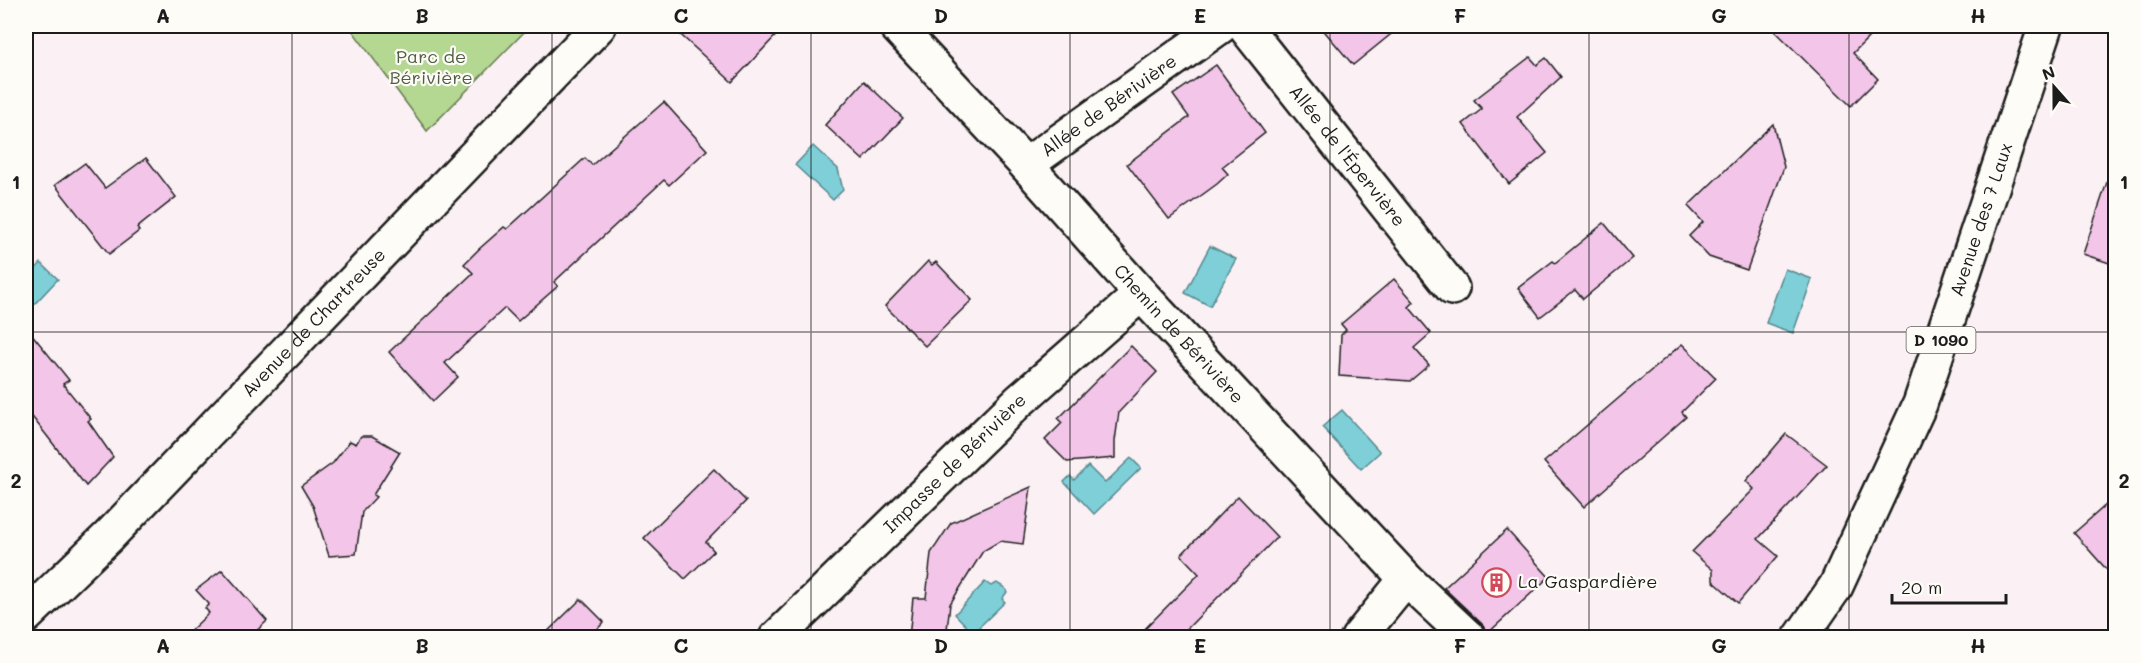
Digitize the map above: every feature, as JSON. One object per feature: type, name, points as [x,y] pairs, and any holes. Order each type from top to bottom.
[{"type":"street","name":"Avenue de Chartreuse","points":[[26,616],[108,537],[599,26]]},
{"type":"street","name":"Chemin de Bérivière","points":[[896,26],[1406,579],[1469,638]]},
{"type":"street","name":"Allée de Bérivière","points":[[1026,165],[1221,26]]},
{"type":"street","name":"Allée de l'Épervière","points":[[1244,26],[1452,288]]},
{"type":"street","name":"Avenue des 7 Laux","points":[[1800,638],[1836,586],[1920,405],[2046,26]]},
{"type":"street","name":"Impasse de Bérivière","points":[[776,638],[1018,402],[1141,294]]},
{"type":"street","points":[[1358,638],[1406,579]]},
{"type":"green space","name":"Parc de Bérivière","points":[[349,26],[530,26],[427,131]]},
{"type":"water","points":[[813,146],[838,169],[843,190],[833,200],[795,165]]},
{"type":"water","points":[[1210,246],[1236,259],[1210,306],[1185,293]]},
{"type":"water","points":[[41,263],[58,279],[26,313],[26,279]]},
{"type":"water","points":[[1785,269],[1812,279],[1793,333],[1766,323]]},
{"type":"water","points":[[1342,410],[1380,452],[1361,469],[1322,427]]},
{"type":"water","points":[[1131,458],[1141,468],[1094,514],[1064,482],[1070,476],[1074,480],[1088,466],[1105,483]]},
{"type":"water","points":[[985,582],[991,586],[997,583],[1005,588],[1007,592],[1002,599],[1005,602],[973,633],[955,614]]},
{"type":"building","points":[[671,26],[785,26],[732,82]]},
{"type":"building","points":[[1320,26],[1401,26],[1353,65]]},
{"type":"building","points":[[1770,26],[1880,26],[1853,53],[1878,79],[1851,106]]},
{"type":"building","points":[[1530,57],[1537,65],[1546,58],[1561,77],[1517,117],[1547,153],[1509,184],[1463,124],[1482,109],[1474,100]]},
{"type":"building","points":[[1216,65],[1265,133],[1222,167],[1228,174],[1217,184],[1169,219],[1127,164],[1189,117],[1173,95]]},
{"type":"building","points":[[864,81],[903,118],[863,160],[825,125]]},
{"type":"building","points":[[664,102],[707,150],[669,185],[664,180],[554,282],[558,286],[518,321],[505,308],[445,363],[458,377],[433,401],[389,352],[473,273],[464,264],[479,249],[504,227],[507,229],[585,158],[592,165]]},
{"type":"building","points":[[1773,124],[1784,167],[1747,270],[1709,257],[1689,236],[1703,222],[1688,206]]},
{"type":"building","points":[[146,158],[176,197],[137,228],[139,231],[109,254],[55,185],[85,163],[105,188]]},
{"type":"building","points":[[2110,173],[2115,174],[2115,265],[2083,254]]},
{"type":"building","points":[[1604,223],[1633,258],[1583,299],[1575,290],[1540,317],[1518,288],[1553,261],[1555,263]]},
{"type":"building","points":[[928,261],[932,265],[936,262],[972,300],[925,346],[885,306]]},
{"type":"building","points":[[1394,279],[1414,302],[1409,307],[1431,333],[1414,348],[1429,365],[1410,381],[1339,376],[1341,335],[1346,330],[1341,324]]},
{"type":"building","points":[[26,327],[69,380],[63,384],[91,419],[88,421],[113,457],[86,486],[26,409]]},
{"type":"building","points":[[1682,344],[1716,378],[1682,412],[1686,417],[1584,507],[1544,462]]},
{"type":"building","points":[[1131,346],[1157,372],[1119,412],[1115,458],[1067,462],[1045,440],[1062,423],[1058,419]]},
{"type":"building","points":[[1786,434],[1827,465],[1758,539],[1778,556],[1738,603],[1713,581],[1713,570],[1692,552],[1754,489],[1746,481]]},
{"type":"building","points":[[361,436],[372,436],[400,452],[373,495],[376,497],[362,512],[356,554],[329,556],[313,506],[301,486],[333,463],[350,441],[356,444]]},
{"type":"building","points":[[714,469],[746,501],[706,542],[714,551],[685,579],[644,538]]},
{"type":"building","points":[[1031,487],[1023,544],[1000,541],[983,551],[950,604],[946,638],[909,638],[913,598],[926,598],[931,553],[951,523]]},
{"type":"building","points":[[1238,496],[1277,537],[1178,638],[1136,638],[1199,574],[1181,555]]},
{"type":"building","points":[[2115,497],[2115,579],[2074,533]]},
{"type":"building","name":"La Gaspardière","points":[[1507,530],[1549,577],[1487,634],[1482,624],[1444,588]]},
{"type":"building","points":[[222,570],[267,621],[249,638],[183,638],[209,613],[205,608],[209,604],[196,590]]},
{"type":"building","points":[[581,599],[604,622],[589,638],[541,638]]},
{"type":"place","name":"La Gaspardière","points":[[1497,582]]}]
